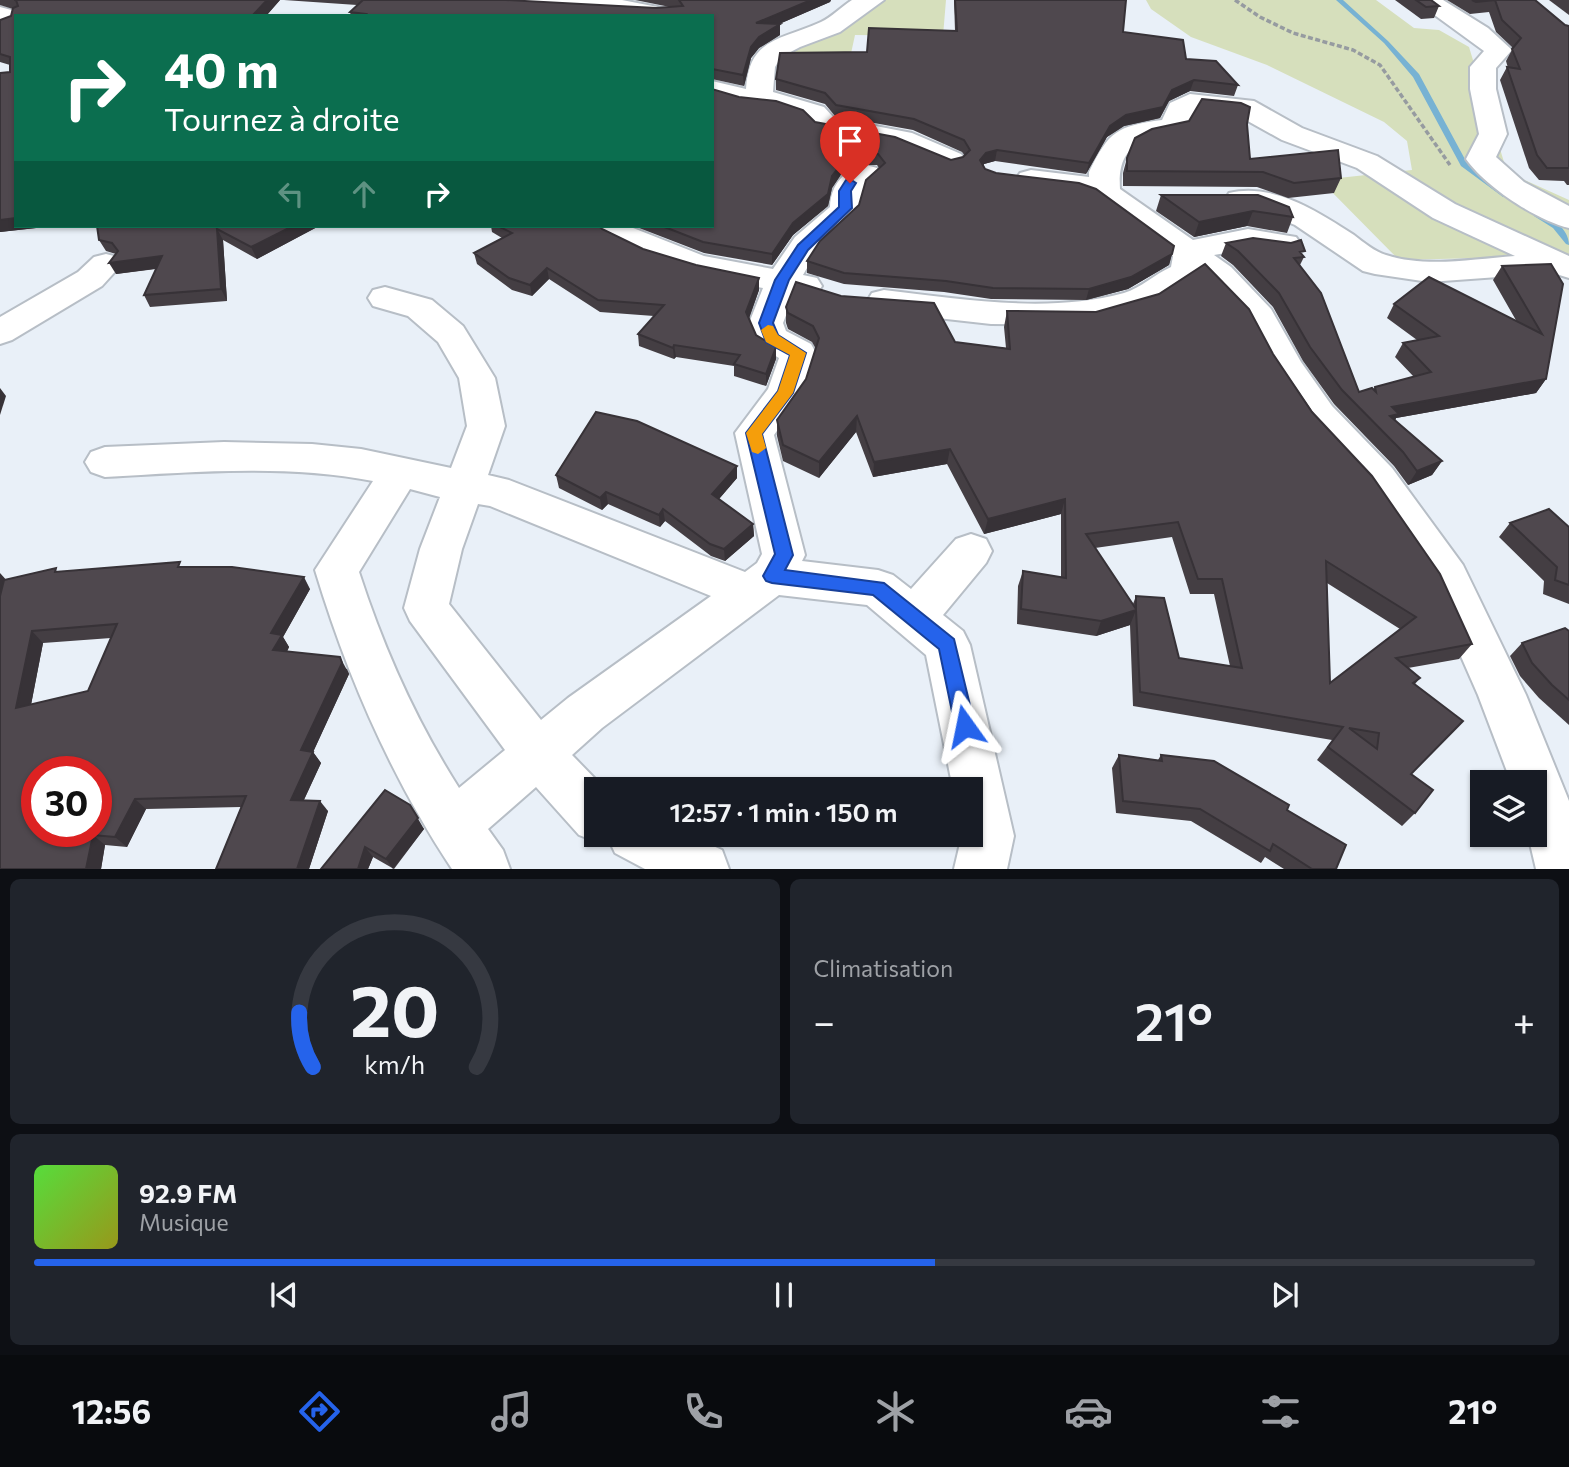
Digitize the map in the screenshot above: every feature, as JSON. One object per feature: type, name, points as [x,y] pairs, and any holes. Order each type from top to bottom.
[{"type":"street","points":[[493,0],[565,1],[567,5],[616,6],[658,14]]},
{"type":"street","points":[[759,100],[762,64],[772,53],[795,39],[838,23],[849,11],[872,0]]},
{"type":"street","points":[[1426,0],[1479,33],[1499,50],[1483,67],[1483,89],[1493,134],[1481,159],[1513,188],[1569,219]]},
{"type":"street","points":[[0,14],[10,17],[0,24]]},
{"type":"street","points":[[714,89],[781,102],[814,113],[825,125],[902,139],[951,160]]},
{"type":"street","points":[[1110,196],[1104,172],[1117,144],[1143,131],[1174,127],[1180,109],[1190,102],[1244,107],[1292,134],[1367,162],[1444,211],[1565,263]]},
{"type":"street","points":[[453,826],[536,752],[585,713],[761,584],[784,555],[754,433],[785,393],[798,353],[771,338],[766,323],[782,280],[803,248],[845,208],[845,191],[850,183],[866,174]]},
{"type":"street","points":[[1007,175],[1082,184],[1110,196],[1219,274],[1259,317],[1286,368],[1319,416],[1378,479],[1448,578],[1502,695],[1549,816],[1563,869]]},
{"type":"street","points":[[1513,188],[1569,193]]},
{"type":"street","points":[[1110,196],[1158,198]]},
{"type":"street","points":[[1209,198],[1257,199],[1306,218],[1376,264],[1429,272],[1565,263]]},
{"type":"street","points":[[612,228],[619,234],[696,265],[782,280],[841,296],[991,313],[1091,314],[1102,308],[1140,299],[1170,279],[1186,273],[1190,252]]},
{"type":"street","points":[[1190,252],[1222,240],[1268,240],[1285,244]]},
{"type":"street","points":[[0,332],[90,279],[106,264]]},
{"type":"street","points":[[385,298],[421,308],[451,334],[477,378],[486,426],[441,549],[426,608],[536,752],[584,803]]},
{"type":"street","points":[[105,462],[258,456],[345,461],[465,488],[495,491],[761,584],[878,588],[947,645],[988,836],[980,869]]},
{"type":"street","points":[[399,474],[337,569],[362,647],[407,743],[453,826],[484,869]]},
{"type":"street","points":[[914,617],[971,551]]},
{"type":"street","points":[[658,847],[703,869]]},
{"type":"path","points":[[1235,0],[1260,17],[1293,33],[1353,50],[1380,65],[1443,159],[1453,169]]},
{"type":"green space","points":[[859,0],[946,0],[943,36],[855,35],[850,58],[788,59],[784,38],[840,16]]},
{"type":"green space","points":[[1146,0],[1376,0],[1414,28],[1439,30],[1469,47],[1507,172],[1569,200],[1569,260],[1519,257],[1399,260],[1320,180],[1412,170],[1407,141],[1384,122],[1267,65],[1191,37],[1151,9]]},
{"type":"building","points":[[16,0],[267,0],[254,14],[14,14],[14,218],[0,220],[0,73],[10,72],[10,57],[0,54],[0,20],[11,16],[13,8],[18,6]]},
{"type":"building","points":[[363,0],[506,0],[656,8],[683,6],[679,0],[811,0],[756,23],[780,24],[759,37],[751,47],[743,75],[714,69],[714,14],[350,12]]},
{"type":"building","points":[[955,0],[1126,0],[1123,32],[1183,40],[1186,59],[1216,61],[1238,85],[1194,80],[1172,90],[1163,107],[1126,115],[1110,126],[1089,163],[997,150],[986,153],[980,160],[985,169],[996,173],[1079,183],[1096,189],[1174,246],[1172,254],[1131,277],[1089,289],[993,288],[946,281],[844,273],[807,261],[820,241],[859,205],[866,180],[885,163],[878,154],[859,154],[843,162],[832,176],[828,194],[793,223],[772,254],[703,242],[667,228],[714,228],[714,90],[739,97],[776,101],[803,110],[815,122],[895,137],[951,160],[963,157],[970,150],[964,140],[914,119],[836,105],[825,93],[776,79],[780,53],[867,52],[869,28],[957,31]]},
{"type":"building","points":[[1416,0],[1431,0],[1439,6],[1426,7]]},
{"type":"building","points":[[1495,0],[1535,0],[1569,26],[1569,168],[1547,168],[1537,155],[1507,67],[1520,69],[1512,49],[1521,38],[1502,20]]},
{"type":"building","points":[[1202,99],[1241,103],[1250,107],[1247,124],[1250,159],[1338,150],[1341,178],[1294,183],[1263,172],[1127,171],[1127,158],[1135,138],[1152,129],[1189,121]]},
{"type":"building","points":[[1161,195],[1258,195],[1289,207],[1293,217],[1253,211],[1199,222]]},
{"type":"building","points":[[97,228],[289,228],[251,247],[217,229],[221,289],[144,295],[162,256],[109,263],[118,251],[112,243],[99,240]]},
{"type":"building","points":[[502,228],[601,228],[643,249],[696,265],[759,278],[746,312],[756,335],[776,347],[766,374],[734,364],[740,355],[674,345],[673,348],[638,334],[664,305],[598,300],[547,268],[530,285],[509,278],[474,253],[512,233]]},
{"type":"building","points":[[1253,238],[1291,243],[1301,240],[1305,251],[1300,252],[1304,257],[1294,258],[1321,293],[1359,392],[1372,388],[1376,392],[1375,387],[1431,372],[1403,343],[1439,336],[1394,304],[1429,277],[1542,334],[1502,266],[1551,264],[1563,284],[1546,379],[1392,407],[1399,414],[1390,416],[1442,461],[1417,471],[1403,452],[1342,390],[1310,347],[1279,293],[1238,251],[1226,243]]},
{"type":"building","points":[[1205,264],[1249,309],[1273,354],[1312,412],[1372,476],[1440,574],[1472,644],[1396,658],[1420,678],[1413,683],[1463,721],[1411,774],[1433,790],[1415,813],[1328,747],[1343,727],[1140,692],[1136,610],[1101,621],[1021,609],[1023,571],[1066,578],[1065,499],[988,519],[950,449],[874,462],[857,416],[819,462],[783,445],[777,420],[806,379],[819,338],[813,326],[788,313],[786,307],[796,282],[841,296],[934,303],[955,342],[1010,349],[1007,311],[1096,312],[1159,294]],"holes":[[[1178,522],[1198,579],[1222,579],[1242,668],[1179,658],[1164,598],[1136,596],[1136,609],[1086,534]],[[1326,561],[1416,617],[1330,683]],[[1349,728],[1379,733],[1377,749]]]},
{"type":"building","points":[[596,412],[637,421],[737,466],[712,494],[753,524],[724,549],[710,544],[663,509],[659,515],[606,492],[600,498],[556,475]]},
{"type":"building","points":[[1549,509],[1569,527],[1569,585],[1555,580],[1557,567],[1510,523]]},
{"type":"building","points":[[180,562],[178,567],[232,567],[304,577],[271,633],[282,635],[273,650],[340,657],[342,663],[301,750],[313,752],[291,800],[320,801],[297,869],[216,869],[246,796],[135,799],[115,837],[112,837],[112,756],[21,756],[21,847],[91,847],[86,869],[0,869],[0,596],[4,580],[56,568],[55,572]],"holes":[[[117,624],[88,691],[16,708],[32,631]]]},
{"type":"building","points":[[1565,628],[1569,631],[1569,700],[1532,663],[1522,643]]},
{"type":"building","points":[[1119,755],[1162,761],[1161,755],[1214,761],[1289,805],[1287,810],[1346,845],[1336,869],[1312,869],[1273,844],[1270,851],[1200,809],[1123,801]]},
{"type":"building","points":[[385,790],[410,805],[418,818],[386,859],[365,847],[358,869],[321,869]]},
{"type":"waterway","points":[[1339,0],[1386,42],[1416,76],[1464,164],[1506,195]]},
{"type":"waterway","points":[[1537,214],[1556,226],[1569,242]]},
{"type":"slow traffic","points":[[758,448],[754,433],[785,393],[798,353],[771,338],[768,330]]},
{"type":"route","points":[[850,183],[845,191],[845,208],[803,248],[782,280],[766,323],[771,338],[798,353],[785,393],[754,433],[784,555],[772,576],[878,588],[947,645],[965,726]]}]
